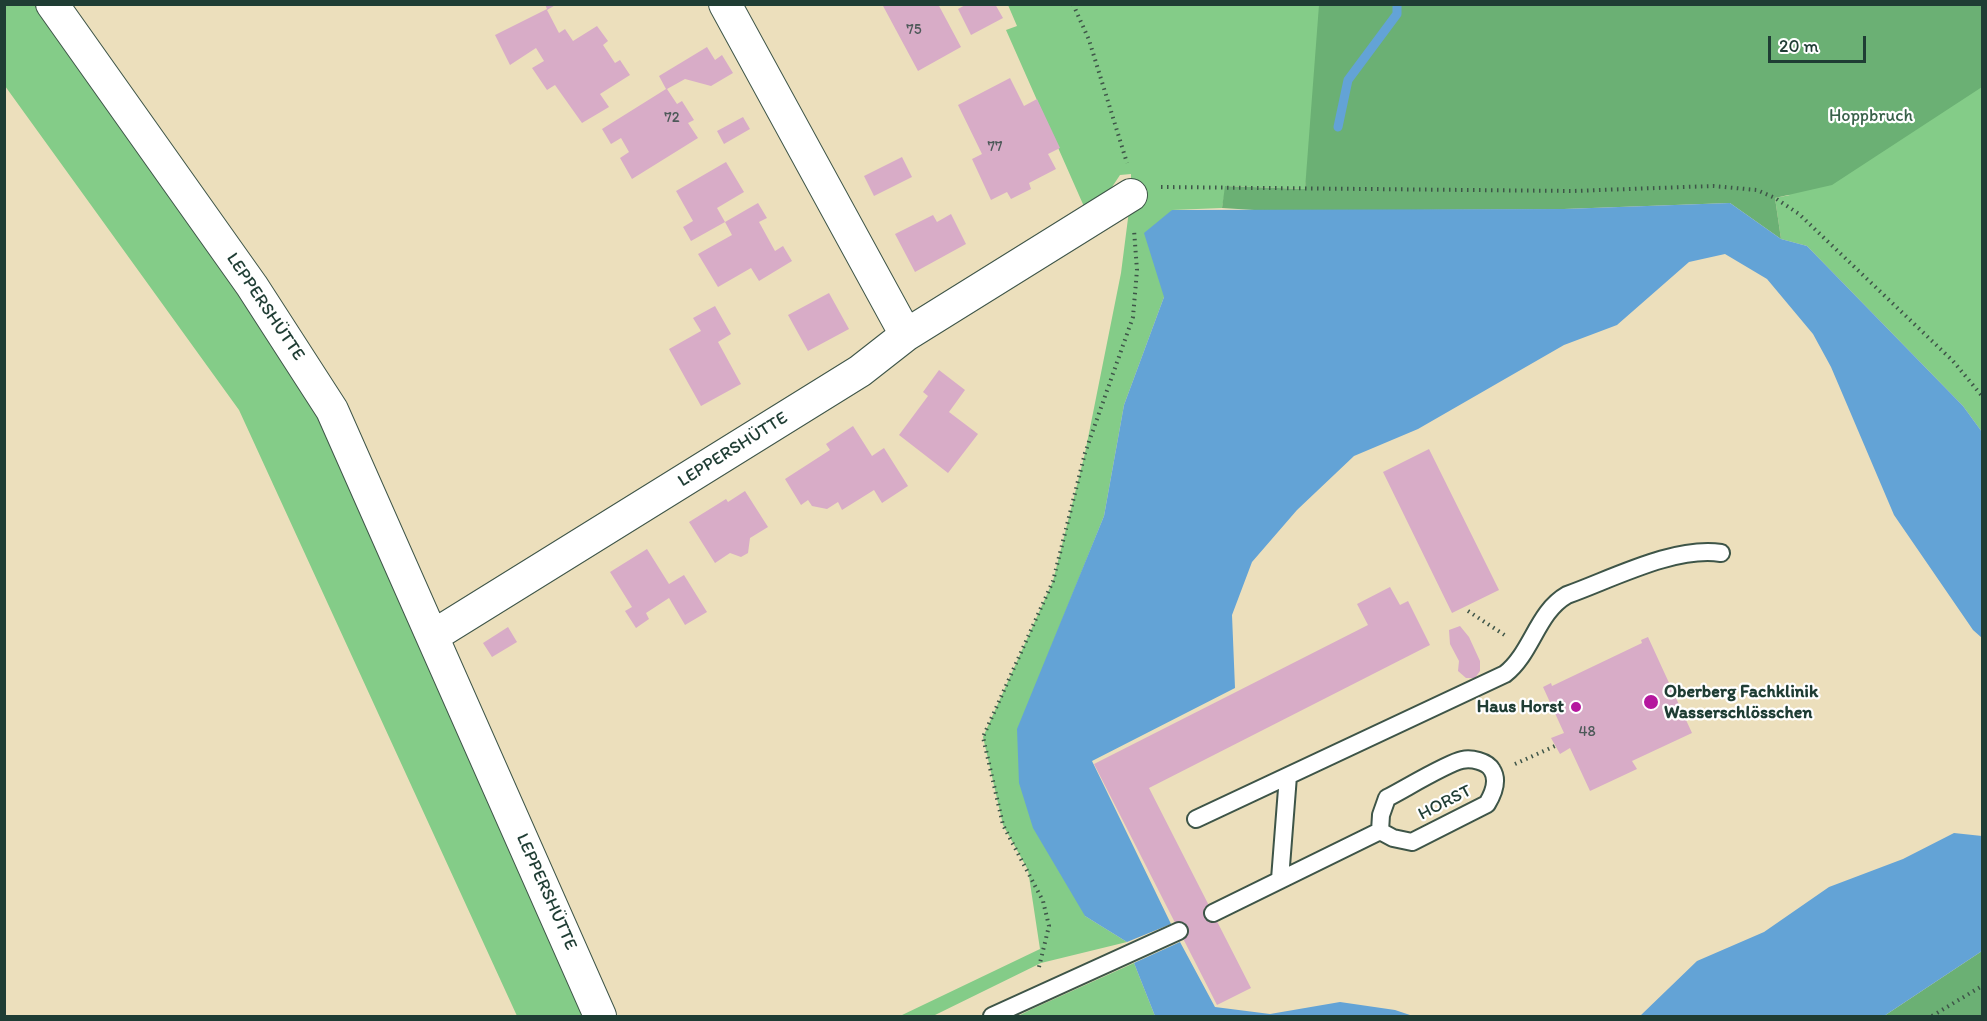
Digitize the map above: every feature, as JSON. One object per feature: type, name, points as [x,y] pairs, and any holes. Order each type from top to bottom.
[{"type":"street","name":"LEPPERSHÜTTE","points":[[52,4],[252,286],[332,410],[434,636],[600,1017]]},
{"type":"street","points":[[725,4],[906,335]]},
{"type":"street","name":"LEPPERSHÜTTE","points":[[434,636],[860,371],[906,335],[1131,195]]},
{"type":"lane","points":[[1196,819],[1500,678],[1515,666],[1554,604],[1567,595],[1673,556],[1705,550],[1721,553]]},
{"type":"lane","name":"HORST","points":[[1462,760],[1480,761],[1490,766],[1494,775],[1494,793],[1487,804],[1412,842],[1393,838],[1380,831],[1381,815],[1387,798],[1462,760]]},
{"type":"lane","points":[[1280,879],[1288,776]]},
{"type":"lane","points":[[1213,913],[1380,831]]},
{"type":"lane","points":[[992,1017],[1179,931]]},
{"type":"path","points":[[1025,1000],[1028,982],[1041,963],[1049,926],[1043,901],[1003,825],[983,737],[1053,581],[1085,453],[1133,317],[1137,270],[1131,195],[1132,177],[1089,40],[1072,4]]},
{"type":"path","points":[[1131,195],[1166,185],[1560,191],[1713,186],[1757,190],[1775,198],[1798,214],[1953,361],[1983,396]]},
{"type":"path","points":[[1468,611],[1526,650]]},
{"type":"path","points":[[1522,761],[1555,746]]},
{"type":"path","points":[[1932,1017],[1983,986]]},
{"type":"green space","points":[[4,5],[52,5],[332,410],[600,1016],[517,1016],[239,410],[5,86]]},
{"type":"green space","name":"Hoppbruch","points":[[1008,5],[1982,5],[1982,432],[1963,406],[1807,246],[1781,239],[1775,198],[1790,195],[1307,174],[1305,189],[1226,186],[1222,208],[1172,210],[1164,297],[1124,405],[1104,516],[1044,665],[1085,916],[1127,942],[1041,963],[933,1016],[900,1016],[1040,949],[1028,870],[1003,825],[983,737],[1053,581],[1085,453],[1121,273],[1131,195],[1131,174],[1120,175],[1104,199],[1086,211],[1006,30],[1017,26]]},
{"type":"green space","points":[[1319,5],[1982,5],[1982,87],[1832,185],[1775,198],[1781,239],[1730,203],[1564,209],[1270,211],[1222,208],[1225,186],[1305,189]]},
{"type":"green space","points":[[1982,951],[1982,1016],[1884,1016]]},
{"type":"green space","points":[[1134,963],[1155,1016],[1018,1016],[1032,1009]]},
{"type":"water","points":[[1730,203],[1781,239],[1807,246],[1963,406],[1982,432],[1982,638],[1973,630],[1894,515],[1831,367],[1813,334],[1767,279],[1725,254],[1689,262],[1617,325],[1564,345],[1418,429],[1354,456],[1297,510],[1252,562],[1232,615],[1235,688],[1092,761],[1171,924],[1127,942],[1085,916],[1033,828],[1019,783],[1017,729],[1104,516],[1124,405],[1164,297],[1144,233],[1172,210],[1564,209]]},
{"type":"water","points":[[1954,833],[1982,836],[1982,951],[1884,1016],[1640,1016],[1697,961],[1764,932],[1829,887],[1903,859]]},
{"type":"water","points":[[1180,942],[1215,1007],[1270,1014],[1340,1002],[1395,1010],[1413,1016],[1155,1016],[1134,963]]},
{"type":"building","points":[[545,4],[557,4],[547,10],[559,33],[565,29],[573,41],[597,26],[608,41],[603,45],[615,63],[620,60],[630,75],[600,94],[609,107],[582,123],[555,85],[547,90],[532,68],[544,61],[536,48],[510,65],[495,35],[547,9]]},
{"type":"building","points":[[882,4],[938,4],[961,47],[918,71]]},
{"type":"building","points":[[967,4],[995,4],[1003,18],[971,35],[958,9]]},
{"type":"building","points":[[707,47],[715,60],[722,55],[733,73],[711,86],[685,79],[667,89],[677,104],[682,101],[694,120],[688,123],[698,138],[632,179],[620,158],[629,152],[621,138],[611,144],[602,129],[666,89],[659,76]]},
{"type":"building","points":[[1010,78],[1024,106],[1037,99],[1060,148],[1048,154],[1056,169],[1029,183],[1031,189],[1011,199],[1007,192],[991,200],[972,159],[982,154],[958,105]]},
{"type":"building","points":[[743,117],[750,129],[724,144],[717,131]]},
{"type":"building","points":[[902,157],[912,177],[874,196],[864,176]]},
{"type":"building","points":[[726,162],[744,192],[717,208],[725,222],[691,241],[683,227],[693,221],[676,191]]},
{"type":"building","points":[[758,203],[767,218],[759,222],[775,251],[783,246],[792,261],[759,281],[751,268],[718,287],[698,254],[732,235],[725,222]]},
{"type":"building","points":[[951,214],[966,244],[915,272],[895,234],[933,215],[937,222]]},
{"type":"building","points":[[829,293],[849,329],[808,351],[788,315]]},
{"type":"building","points":[[715,306],[731,334],[718,342],[741,384],[701,406],[669,349],[701,331],[693,318]]},
{"type":"building","points":[[939,370],[965,390],[949,412],[978,434],[948,473],[899,435],[928,396],[923,392]]},
{"type":"building","points":[[853,426],[872,456],[884,448],[908,486],[882,503],[874,490],[842,510],[838,502],[827,509],[812,506],[808,500],[801,505],[785,479],[830,450],[826,444]]},
{"type":"building","points":[[1429,449],[1499,590],[1452,613],[1383,472]]},
{"type":"building","points":[[745,491],[768,527],[750,538],[748,553],[741,557],[730,553],[715,563],[689,522],[726,499],[728,502]]},
{"type":"building","points":[[647,549],[669,584],[684,575],[707,612],[685,625],[669,598],[646,613],[649,619],[636,628],[625,611],[632,607],[610,572]]},
{"type":"building","points":[[1390,587],[1400,605],[1408,601],[1430,645],[1149,788],[1251,988],[1217,1005],[1094,764],[1368,625],[1357,604]]},
{"type":"building","points":[[1460,626],[1469,637],[1480,661],[1480,671],[1475,678],[1466,678],[1458,671],[1459,661],[1450,644],[1449,630]]},
{"type":"building","points":[[508,627],[517,642],[492,657],[483,643]]},
{"type":"building","points":[[1648,637],[1692,733],[1632,761],[1637,769],[1590,791],[1570,748],[1560,754],[1551,738],[1564,733],[1543,687],[1551,683],[1552,686],[1642,643],[1641,640]]},
{"type":"waterway","points":[[1338,127],[1348,80],[1397,14],[1397,4]]},
{"type":"place","name":"Oberberg Fachklinik Wasserschlösschen","points":[[1651,702]]},
{"type":"place","name":"Haus Horst","points":[[1576,707]]}]
